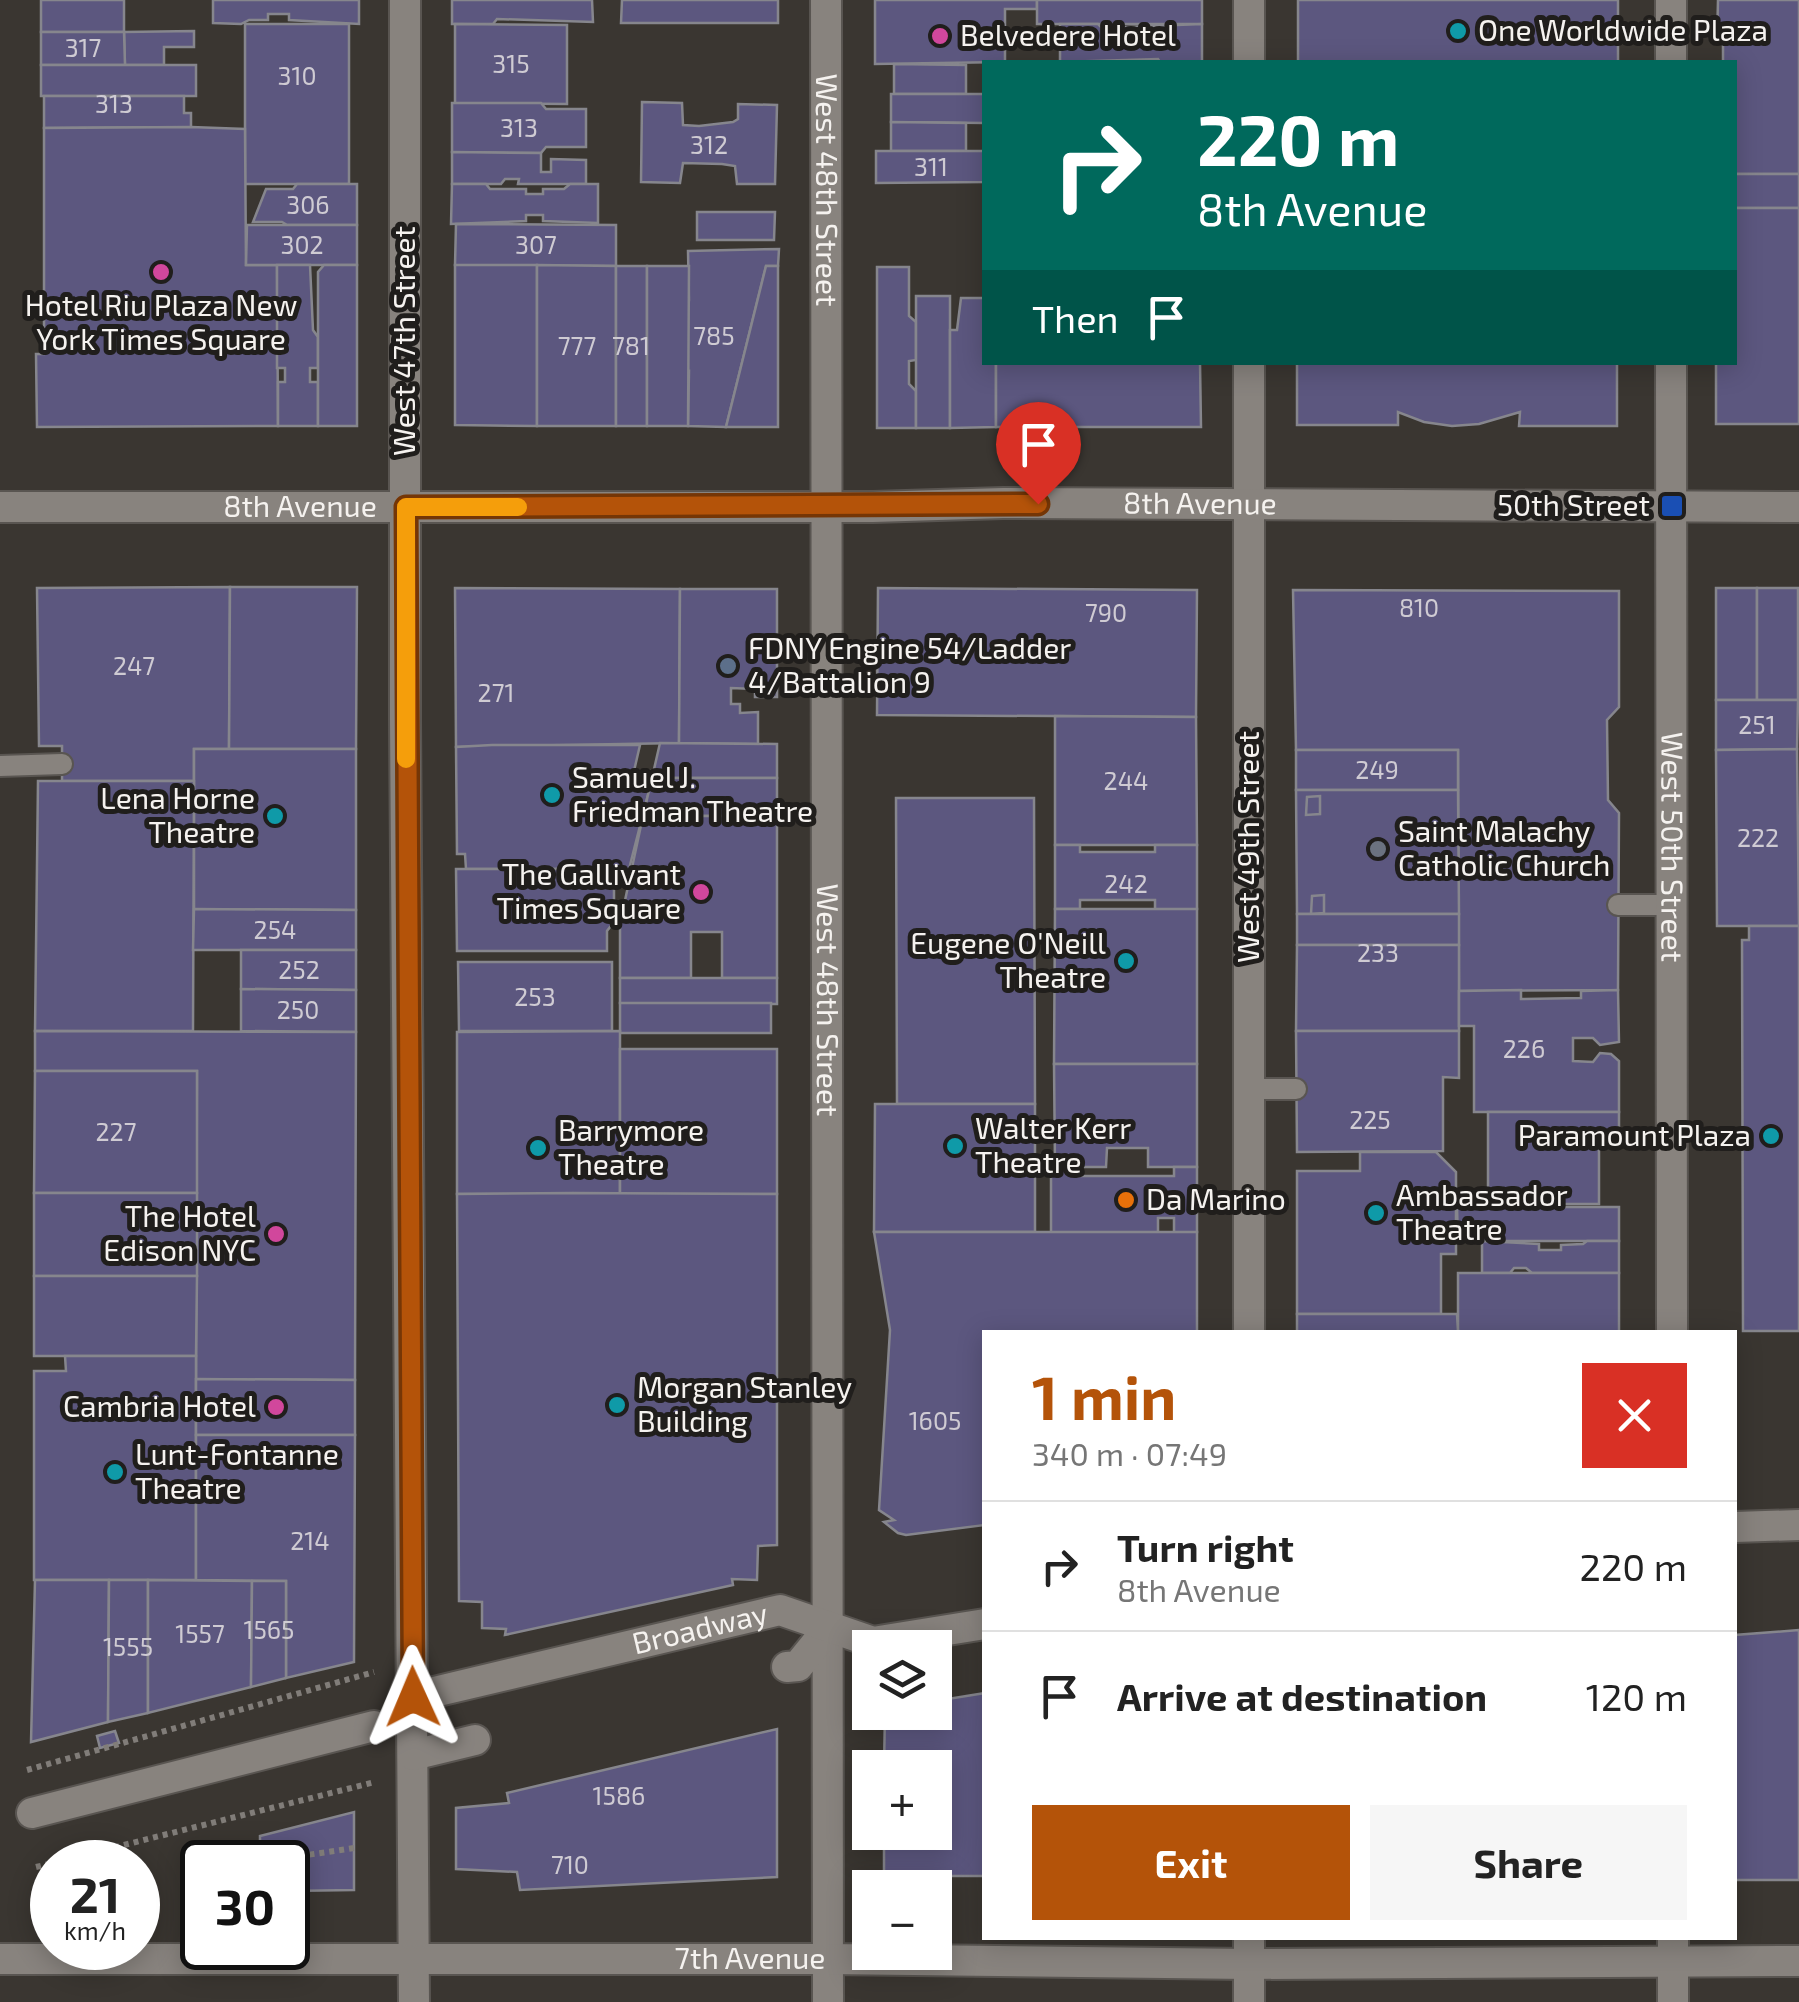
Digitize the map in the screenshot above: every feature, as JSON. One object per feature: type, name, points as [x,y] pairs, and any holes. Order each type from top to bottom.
[{"type":"main road","name":"West 47th Street","points":[[405,0],[414,2002]]},
{"type":"main road","name":"West 48th Street","points":[[826,0],[828,2002]]},
{"type":"main road","points":[[1249,0],[1249,60]]},
{"type":"main road","points":[[1671,0],[1671,60]]},
{"type":"main road","name":"West 49th Street","points":[[1249,365],[1250,1330]]},
{"type":"main road","name":"West 50th Street","points":[[1672,365],[1672,1330]]},
{"type":"main road","name":"8th Avenue","points":[[0,507],[1799,507]]},
{"type":"main road","points":[[1737,1527],[1799,1524]]},
{"type":"main road","name":"Broadway","points":[[413,1697],[780,1610],[873,1642],[982,1624]]},
{"type":"main road","points":[[787,1667],[798,1666],[828,1629]]},
{"type":"main road","points":[[32,1813],[374,1726]]},
{"type":"main road","points":[[413,1755],[474,1740]]},
{"type":"main road","points":[[1673,1950],[1673,2002]]},
{"type":"main road","name":"7th Avenue","points":[[0,1959],[414,1961],[1673,1950],[1799,1961]]},
{"type":"main road","points":[[1249,1951],[1249,2002]]},
{"type":"lane","points":[[0,766],[62,764]]},
{"type":"lane","points":[[1618,905],[1672,905]]},
{"type":"lane","points":[[1249,1089],[1296,1089]]},
{"type":"path","points":[[27,1770],[374,1672]]},
{"type":"path","points":[[145,1840],[375,1782]]},
{"type":"path","points":[[310,1855],[354,1848]]},
{"type":"building","points":[[41,0],[124,0],[124,32],[41,32]]},
{"type":"building","points":[[213,0],[359,0],[359,24],[289,20],[289,14],[268,14],[268,20],[241,24],[213,23]]},
{"type":"building","points":[[452,0],[592,0],[593,22],[497,19],[493,24],[452,24]]},
{"type":"building","points":[[622,0],[778,0],[778,23],[621,23]]},
{"type":"building","name":"Belvedere Hotel","points":[[875,0],[1037,0],[1037,9],[1005,9],[1005,60],[875,64]]},
{"type":"building","points":[[1037,0],[1202,0],[1202,24],[1037,24]]},
{"type":"building","name":"One Worldwide Plaza","points":[[1298,0],[1618,0],[1618,60],[1298,60]]},
{"type":"building","points":[[1718,0],[1799,0],[1799,174],[1737,174],[1737,60],[1723,60],[1723,42],[1717,42]]},
{"type":"building","points":[[245,24],[349,24],[349,184],[245,184]]},
{"type":"building","points":[[455,24],[567,25],[567,104],[455,103]]},
{"type":"building","points":[[1060,24],[1098,24],[1102,28],[1202,24],[1202,60],[1060,60]]},
{"type":"building","points":[[194,31],[194,47],[164,47],[164,65],[125,65],[124,32]]},
{"type":"building","points":[[41,32],[124,32],[125,65],[41,65]]},
{"type":"building","points":[[894,64],[966,65],[966,94],[894,94]]},
{"type":"building","points":[[41,65],[196,65],[196,96],[41,96]]},
{"type":"building","points":[[891,94],[982,94],[982,123],[891,122]]},
{"type":"building","points":[[44,96],[184,96],[184,113],[191,113],[191,127],[44,128]]},
{"type":"building","points":[[642,102],[682,103],[683,125],[699,126],[733,122],[738,119],[738,104],[777,105],[775,184],[737,184],[735,166],[683,163],[680,183],[641,182]]},
{"type":"building","points":[[452,103],[541,103],[546,109],[586,109],[586,147],[546,147],[541,153],[452,152]]},
{"type":"building","points":[[891,122],[966,123],[966,151],[891,151]]},
{"type":"building","name":"Hotel Riu Plaza New York Times Square","points":[[44,128],[245,129],[246,265],[277,265],[278,426],[37,427],[36,354],[44,354]]},
{"type":"building","points":[[876,151],[982,151],[982,182],[876,183]]},
{"type":"building","points":[[452,152],[541,153],[541,172],[551,172],[551,159],[586,160],[586,184],[518,184],[519,179],[505,179],[501,184],[452,184]]},
{"type":"building","points":[[1737,174],[1799,174],[1799,208],[1737,208]]},
{"type":"building","points":[[297,184],[357,184],[357,225],[253,222],[266,189],[293,189]]},
{"type":"building","points":[[452,184],[486,184],[490,189],[526,189],[526,194],[543,194],[543,189],[564,189],[570,184],[598,184],[598,223],[543,221],[543,215],[526,215],[526,221],[451,224]]},
{"type":"building","points":[[1737,208],[1799,208],[1799,424],[1716,424],[1716,365],[1737,365]]},
{"type":"building","points":[[697,212],[775,212],[774,240],[697,240]]},
{"type":"building","points":[[456,224],[616,225],[616,266],[455,265]]},
{"type":"building","points":[[247,225],[357,225],[357,265],[246,265]]},
{"type":"building","points":[[779,249],[778,266],[766,266],[726,427],[688,426],[689,371],[679,372],[679,301],[689,300],[688,251]]},
{"type":"building","points":[[277,265],[310,265],[318,368],[310,368],[310,382],[318,382],[318,426],[278,426],[278,382],[285,382],[285,368],[277,368]]},
{"type":"building","points":[[324,265],[357,265],[357,426],[318,426],[318,272]]},
{"type":"building","points":[[455,265],[537,265],[537,426],[455,425]]},
{"type":"building","points":[[537,265],[616,266],[616,426],[537,426]]},
{"type":"building","points":[[616,266],[647,266],[647,426],[616,426]]},
{"type":"building","points":[[647,266],[689,266],[688,426],[647,426]]},
{"type":"building","points":[[766,266],[778,266],[778,427],[726,427]]},
{"type":"building","points":[[877,267],[909,267],[909,316],[916,322],[916,360],[909,361],[909,384],[916,391],[916,428],[877,428]]},
{"type":"building","points":[[916,296],[950,296],[950,428],[916,428]]},
{"type":"building","points":[[961,298],[982,298],[982,365],[996,365],[996,427],[950,428],[950,330],[957,330]]},
{"type":"building","points":[[996,365],[1200,365],[1201,427],[996,427]]},
{"type":"building","points":[[1297,365],[1617,365],[1617,426],[1519,426],[1520,412],[1479,424],[1452,426],[1424,422],[1398,412],[1398,425],[1297,425]]},
{"type":"building","points":[[230,587],[229,749],[194,749],[194,781],[62,781],[62,746],[39,746],[37,588]]},
{"type":"building","points":[[230,587],[357,587],[356,749],[229,749]]},
{"type":"building","points":[[455,588],[680,589],[679,743],[456,747]]},
{"type":"building","points":[[878,588],[1197,590],[1196,717],[877,715]]},
{"type":"building","points":[[1716,588],[1757,588],[1757,700],[1716,700]]},
{"type":"building","points":[[1757,588],[1798,588],[1798,700],[1757,700]]},
{"type":"building","name":"FDNY Engine 54/Ladder 4/Battalion 9","points":[[680,589],[777,589],[777,697],[755,697],[755,689],[731,688],[731,704],[740,704],[740,713],[758,712],[758,744],[679,743]]},
{"type":"building","points":[[1293,590],[1619,591],[1619,707],[1607,720],[1608,800],[1619,813],[1618,990],[1459,991],[1458,750],[1296,750]]},
{"type":"building","points":[[1716,700],[1798,700],[1797,749],[1716,750]]},
{"type":"building","points":[[1055,716],[1196,717],[1197,845],[1055,845]]},
{"type":"building","points":[[660,743],[777,744],[777,778],[652,778]]},
{"type":"building","name":"Samuel J. Friedman Theatre","points":[[640,745],[634,771],[654,771],[629,869],[466,869],[465,854],[457,854],[456,747]]},
{"type":"building","name":"Lena Horne Theatre","points":[[194,749],[356,749],[356,910],[194,909]]},
{"type":"building","points":[[1797,749],[1799,926],[1717,926],[1716,750]]},
{"type":"building","points":[[1296,750],[1458,750],[1458,790],[1296,790]]},
{"type":"building","points":[[652,778],[777,778],[777,816],[643,816]]},
{"type":"building","points":[[38,781],[194,781],[193,1031],[35,1031]]},
{"type":"building","name":"Saint Malachy Catholic Church","points":[[1296,790],[1458,790],[1459,914],[1297,914]]},
{"type":"building","points":[[1320,796],[1320,814],[1306,815],[1307,797]]},
{"type":"building","points":[[896,798],[1034,798],[1035,1104],[897,1104]]},
{"type":"building","name":"The Gallivant Times Square","points":[[643,816],[777,816],[777,978],[722,978],[722,932],[691,932],[691,978],[620,978],[620,924]]},
{"type":"building","points":[[1055,845],[1080,845],[1080,852],[1155,852],[1155,845],[1197,845],[1197,909],[1155,910],[1155,900],[1080,900],[1080,909],[1055,909]]},
{"type":"building","points":[[456,869],[614,869],[614,915],[620,914],[607,931],[607,951],[457,951]]},
{"type":"building","points":[[1324,895],[1324,913],[1311,914],[1312,896]]},
{"type":"building","points":[[194,909],[356,910],[356,950],[193,950]]},
{"type":"building","name":"Eugene O'Neill Theatre","points":[[1055,909],[1197,909],[1197,1064],[1054,1064]]},
{"type":"building","points":[[1297,914],[1459,914],[1459,945],[1297,945]]},
{"type":"building","name":"Paramount Plaza","points":[[1749,926],[1799,926],[1799,1331],[1743,1331],[1742,940],[1749,940]]},
{"type":"building","points":[[1297,945],[1459,945],[1459,1031],[1296,1031]]},
{"type":"building","points":[[241,950],[356,950],[356,990],[241,989]]},
{"type":"building","points":[[458,962],[612,962],[612,1031],[459,1031]]},
{"type":"building","points":[[620,978],[777,978],[777,1004],[620,1003]]},
{"type":"building","points":[[241,989],[356,990],[356,1032],[241,1031]]},
{"type":"building","points":[[1521,990],[1521,999],[1581,998],[1581,991],[1618,990],[1619,1042],[1600,1045],[1593,1038],[1573,1038],[1573,1061],[1593,1062],[1600,1053],[1611,1054],[1619,1061],[1619,1112],[1474,1112],[1474,1026],[1459,1026],[1459,991]]},
{"type":"building","points":[[620,1003],[771,1003],[771,1033],[620,1033]]},
{"type":"building","name":"The Hotel Edison NYC","points":[[35,1031],[356,1032],[355,1380],[196,1379],[197,1071],[35,1071]]},
{"type":"building","name":"Barrymore Theatre","points":[[620,1031],[620,1194],[457,1194],[457,1032]]},
{"type":"building","points":[[1296,1031],[1459,1031],[1459,1078],[1443,1077],[1443,1151],[1297,1152]]},
{"type":"building","points":[[620,1049],[777,1049],[777,1194],[620,1194]]},
{"type":"building","points":[[1054,1064],[1197,1064],[1197,1167],[1148,1167],[1148,1148],[1107,1148],[1106,1167],[1055,1167]]},
{"type":"building","points":[[35,1071],[197,1071],[197,1193],[34,1193]]},
{"type":"building","name":"Walter Kerr Theatre","points":[[875,1104],[1035,1104],[1035,1232],[874,1232]]},
{"type":"building","points":[[1488,1112],[1619,1112],[1619,1146],[1599,1146],[1599,1204],[1488,1204]]},
{"type":"building","name":"Ambassador Theatre","points":[[1360,1152],[1436,1152],[1456,1172],[1456,1254],[1441,1254],[1441,1314],[1297,1314],[1297,1171],[1360,1171]]},
{"type":"building","points":[[1051,1167],[1073,1167],[1073,1176],[1174,1176],[1174,1167],[1197,1167],[1197,1232],[1174,1233],[1174,1218],[1158,1218],[1158,1233],[1051,1232]]},
{"type":"building","points":[[34,1193],[197,1193],[197,1276],[34,1276]]},
{"type":"building","name":"Morgan Stanley Building","points":[[457,1194],[777,1194],[777,1545],[758,1546],[757,1580],[732,1579],[733,1585],[505,1635],[506,1629],[482,1628],[482,1602],[459,1601]]},
{"type":"building","points":[[1457,1207],[1619,1207],[1619,1241],[1458,1241]]},
{"type":"building","points":[[874,1232],[1197,1232],[1197,1330],[982,1330],[982,1525],[906,1535],[884,1522],[894,1520],[879,1510],[890,1330]]},
{"type":"building","points":[[1482,1241],[1539,1244],[1539,1250],[1561,1250],[1561,1245],[1619,1241],[1619,1273],[1532,1273],[1526,1268],[1514,1268],[1510,1273],[1482,1273]]},
{"type":"building","points":[[1458,1273],[1619,1273],[1619,1330],[1458,1330]]},
{"type":"building","points":[[34,1276],[197,1276],[196,1356],[34,1356]]},
{"type":"building","points":[[1297,1314],[1457,1314],[1458,1330],[1297,1330]]},
{"type":"building","name":"Lunt-Fontanne Theatre","points":[[65,1356],[196,1356],[196,1580],[34,1580],[34,1371],[66,1371]]},
{"type":"building","name":"Cambria Hotel","points":[[196,1379],[355,1380],[355,1435],[196,1435]]},
{"type":"building","points":[[196,1435],[355,1435],[354,1662],[286,1678],[286,1581],[196,1580]]},
{"type":"building","points":[[35,1580],[109,1580],[108,1722],[31,1742]]},
{"type":"building","points":[[109,1580],[148,1580],[148,1713],[108,1722]]},
{"type":"building","points":[[148,1580],[252,1581],[251,1687],[148,1713]]},
{"type":"building","points":[[252,1581],[286,1581],[286,1678],[251,1687]]},
{"type":"building","points":[[1799,1630],[1799,1880],[1737,1880],[1737,1635]]},
{"type":"building","points":[[982,1693],[982,1876],[952,1876],[952,1870],[884,1870],[884,1850],[952,1850],[952,1750],[884,1750],[885,1730],[952,1730],[952,1698]]},
{"type":"building","points":[[777,1729],[777,1877],[520,1890],[517,1872],[456,1869],[456,1808],[509,1803],[507,1793]]},
{"type":"building","points":[[115,1731],[119,1743],[100,1748],[97,1736]]},
{"type":"building","points":[[354,1812],[354,1890],[310,1891],[310,1840],[260,1840],[260,1836]]},
{"type":"slow traffic","points":[[406,759],[406,507],[518,507]]},
{"type":"place","name":"One Worldwide Plaza","points":[[1458,31]]},
{"type":"place","name":"Belvedere Hotel","points":[[940,36]]},
{"type":"place","name":"Hotel Riu Plaza New York Times Square","points":[[161,272]]},
{"type":"place","name":"50th Street","points":[[1672,506]]},
{"type":"place","name":"FDNY Engine 54/Ladder 4/Battalion 9","points":[[728,666]]},
{"type":"place","name":"Samuel J. Friedman Theatre","points":[[552,795]]},
{"type":"place","name":"Lena Horne Theatre","points":[[275,816]]},
{"type":"place","name":"Saint Malachy Catholic Church","points":[[1378,849]]},
{"type":"place","name":"The Gallivant Times Square","points":[[701,892]]},
{"type":"place","name":"Eugene O'Neill Theatre","points":[[1126,961]]},
{"type":"place","name":"Paramount Plaza","points":[[1771,1136]]},
{"type":"place","name":"Walter Kerr Theatre","points":[[955,1146]]},
{"type":"place","name":"Barrymore Theatre","points":[[538,1148]]},
{"type":"place","name":"Da Marino","points":[[1126,1200]]},
{"type":"place","name":"Ambassador Theatre","points":[[1376,1213]]},
{"type":"place","name":"The Hotel Edison NYC","points":[[276,1234]]},
{"type":"place","name":"Morgan Stanley Building","points":[[617,1405]]},
{"type":"place","name":"Cambria Hotel","points":[[276,1407]]},
{"type":"place","name":"Lunt-Fontanne Theatre","points":[[115,1472]]},
{"type":"route","points":[[413,1697],[406,507],[1038,504]]}]
